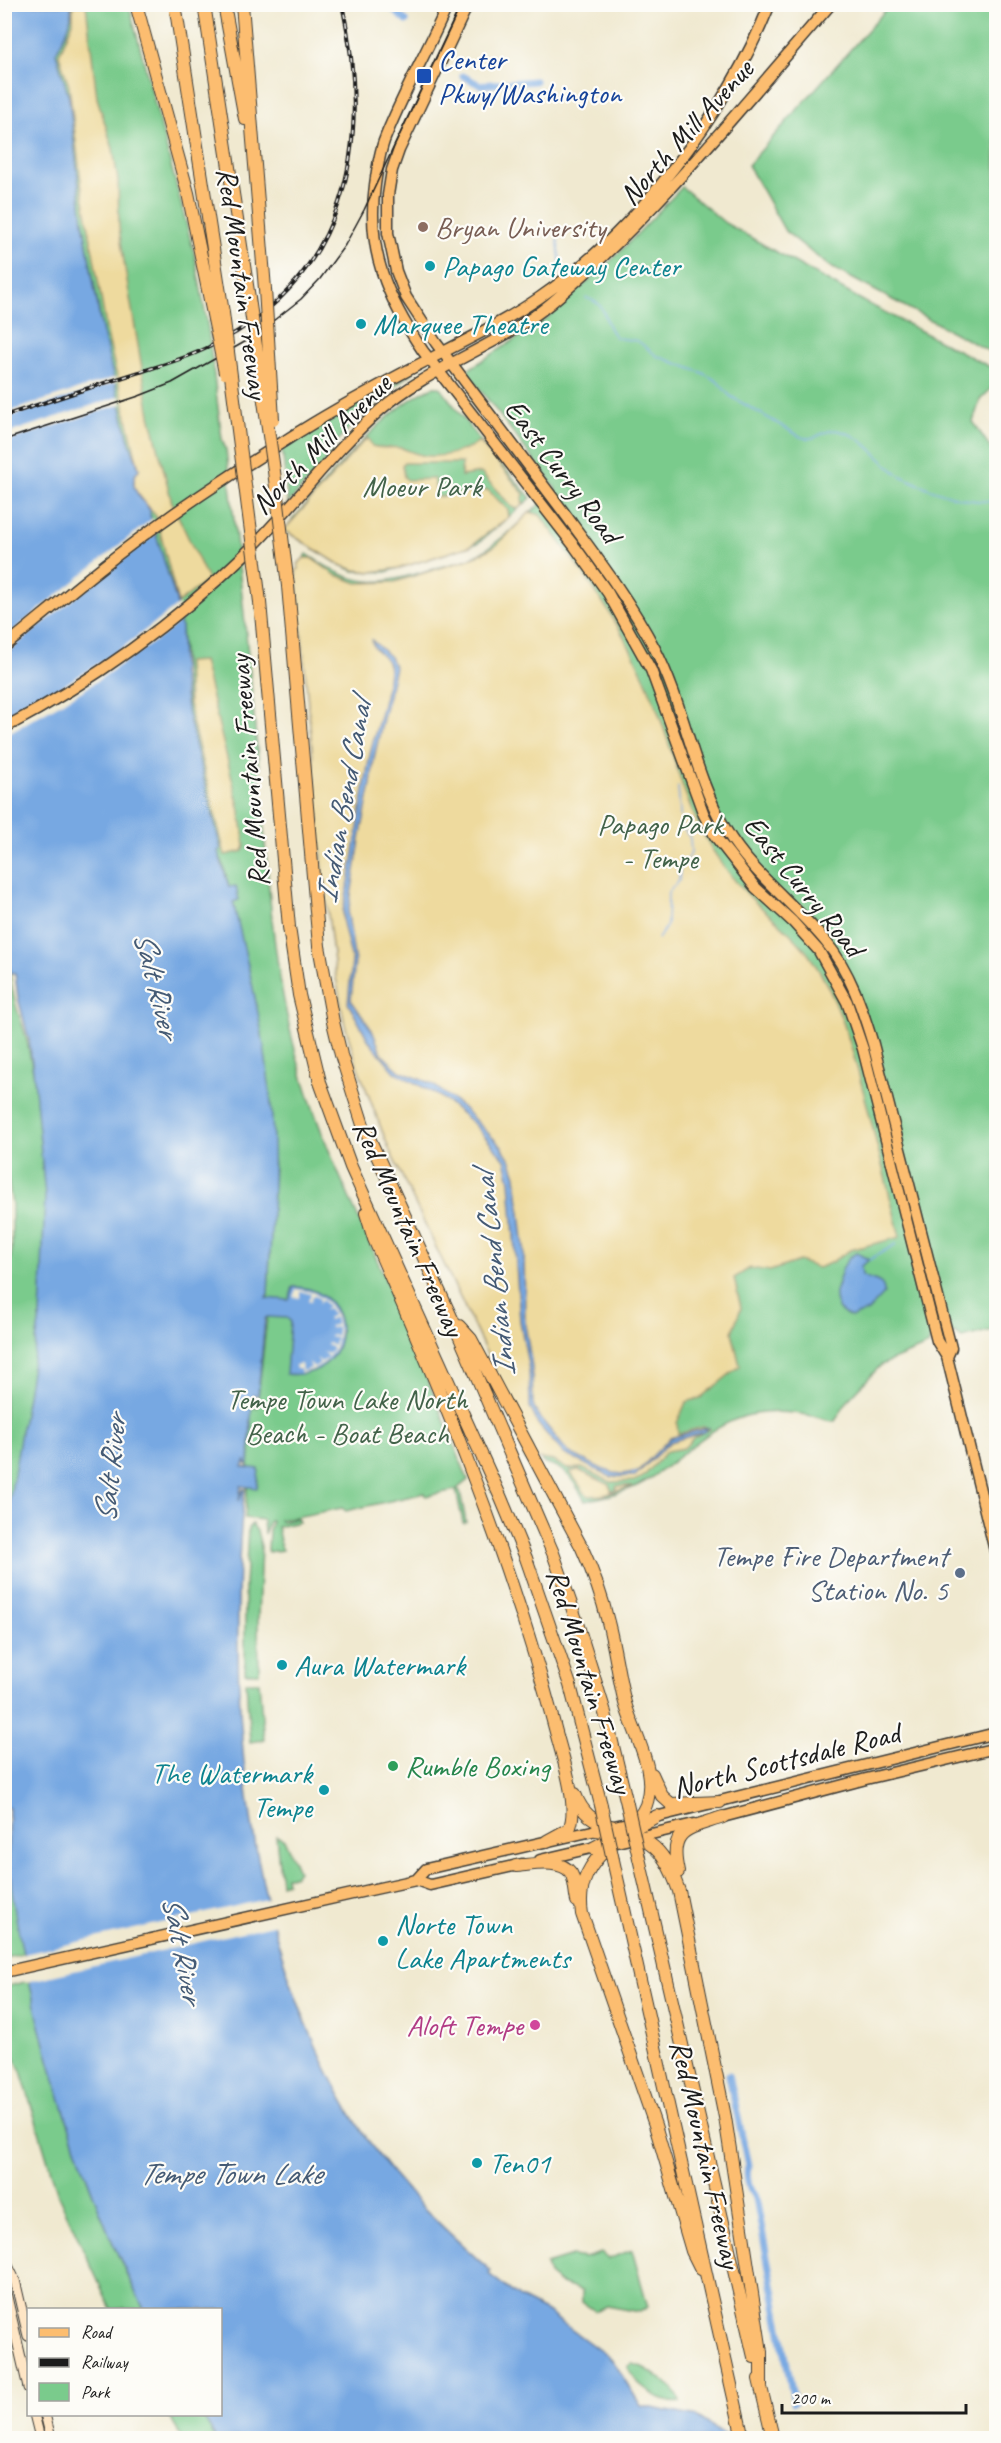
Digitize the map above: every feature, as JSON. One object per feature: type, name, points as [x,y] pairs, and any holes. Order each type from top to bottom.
[{"type":"highway","points":[[136,4],[219,316]]},
{"type":"highway","name":"Red Mountain Freeway","points":[[175,4],[219,316],[218,344],[238,425],[260,602],[289,927],[306,1028],[320,1082],[356,1178],[501,1498],[534,1579],[564,1664],[601,1805],[743,2439]]},
{"type":"highway","name":"Red Mountain Freeway","points":[[204,4],[273,463],[288,586],[320,946],[333,1022],[363,1125],[510,1451],[572,1606],[604,1710],[627,1804],[773,2439]]},
{"type":"highway","points":[[224,4],[257,204]]},
{"type":"highway","points":[[242,4],[273,400],[273,463]]},
{"type":"highway","points":[[356,1178],[374,1239],[439,1386],[532,1642],[567,1773],[573,1813],[572,1824],[565,1832],[547,1841]]},
{"type":"highway","points":[[452,1318],[471,1339],[574,1530],[597,1582],[609,1623],[625,1703],[646,1765],[650,1784],[642,1813],[594,1861],[583,1880],[581,1904],[585,1925]]},
{"type":"highway","points":[[646,1765],[662,1796],[671,1804],[720,1802]]},
{"type":"highway","points":[[567,1773],[584,1813],[596,1821],[650,1836]]},
{"type":"highway","points":[[593,1848],[657,1816]]},
{"type":"highway","points":[[726,1816],[687,1830],[676,1840],[674,1851],[679,1891],[725,2117],[760,2352],[761,2387]]},
{"type":"highway","points":[[596,1830],[626,1831],[649,1844],[665,1857],[679,1891]]},
{"type":"highway","points":[[516,1866],[555,1864],[567,1869],[573,1878],[578,1905],[655,2125],[692,2251],[709,2283]]},
{"type":"main road","name":"East Curry Road","points":[[448,4],[379,154],[372,207],[372,230],[385,283],[400,316],[429,359],[575,547],[623,617],[662,696],[704,816],[715,836],[754,887],[793,922],[819,951],[841,988],[863,1049],[938,1343],[947,1357],[996,1556]]},
{"type":"main road","name":"East Curry Road","points":[[468,4],[399,150],[392,170],[388,195],[389,239],[400,283],[414,312],[443,353],[602,563],[634,610],[666,672],[708,792],[734,842],[765,881],[828,944],[851,982],[873,1044],[949,1340],[951,1348],[947,1357]]},
{"type":"main road","name":"North Mill Avenue","points":[[4,647],[128,547],[211,488],[352,400],[443,353],[538,299],[589,258],[636,212],[684,156],[752,46],[770,4]]},
{"type":"main road","name":"North Mill Avenue","points":[[4,728],[106,667],[165,624],[242,558],[378,412],[415,384],[528,320],[576,283],[623,239],[831,4]]},
{"type":"main road","points":[[721,98],[740,108]]},
{"type":"main road","name":"North Scottsdale Road","points":[[657,1816],[996,1733]]},
{"type":"main road","name":"North Scottsdale Road","points":[[650,1836],[996,1748]]},
{"type":"main road","points":[[769,1804],[768,1800],[772,1796],[792,1791],[825,1776]]},
{"type":"main road","points":[[726,1816],[764,1797],[765,1791]]},
{"type":"main road","points":[[4,1972],[416,1880],[426,1869],[596,1830]]},
{"type":"main road","points":[[416,1880],[430,1886],[611,1844]]},
{"type":"main road","points":[[4,2257],[15,2280],[27,2332]]},
{"type":"main road","points":[[4,2284],[27,2384]]},
{"type":"main road","points":[[34,2416],[40,2439]]},
{"type":"main road","points":[[45,2416],[51,2439]]},
{"type":"green space","name":"Tempe Town Lake North Beach - Boat Beach","points":[[71,5],[129,5],[195,257],[208,328],[222,439],[226,450],[248,656],[272,920],[289,1023],[313,1110],[468,1480],[457,1489],[460,1491],[466,1522],[463,1523],[456,1490],[426,1496],[425,1493],[346,1511],[342,1508],[280,1520],[282,1522],[297,1518],[299,1522],[277,1527],[282,1550],[268,1552],[269,1530],[272,1521],[269,1521],[264,1534],[263,1520],[245,1518],[251,1441],[251,1407],[257,1408],[267,1317],[274,1166],[257,1013],[223,863],[217,851],[221,849],[188,715],[181,627],[176,600],[135,464],[104,339],[83,222],[69,98],[56,53],[69,24]]},
{"type":"green space","points":[[890,5],[996,5],[996,355],[829,266],[785,231],[748,165]]},
{"type":"green space","name":"Papago Park - Tempe","points":[[682,187],[725,223],[865,302],[996,370],[996,384],[980,400],[973,422],[996,456],[996,1329],[962,1338],[955,1333],[929,1340],[929,1345],[881,1365],[849,1399],[835,1421],[784,1412],[754,1414],[738,1419],[710,1433],[639,1485],[585,1501],[577,1487],[563,1471],[542,1462],[322,825],[298,571],[307,554],[341,574],[369,581],[398,578],[463,561],[474,557],[499,540],[556,489],[466,371],[545,320],[616,256]]},
{"type":"green space","points":[[414,372],[354,423],[334,445],[325,463],[288,503],[282,448]]},
{"type":"green space","name":"Moeur Park","points":[[433,387],[440,387],[478,438],[531,498],[478,543],[386,572],[354,571],[340,565],[294,536],[292,520],[340,465],[395,411]]},
{"type":"green space","points":[[5,949],[14,1000],[27,1039],[40,1113],[46,1181],[46,1250],[40,1318],[12,1490],[5,1548],[4,1305],[12,1249],[12,1204],[4,1157]]},
{"type":"green space","points":[[252,1524],[257,1531],[261,1546],[258,1618],[259,1673],[245,1673],[245,1585],[248,1528]]},
{"type":"green space","points":[[246,1682],[259,1682],[264,1740],[250,1742]]},
{"type":"green space","points":[[4,1822],[23,1954],[5,1958]]},
{"type":"green space","points":[[276,1836],[284,1839],[298,1871],[294,1876],[286,1876],[287,1882],[281,1884]]},
{"type":"green space","points":[[29,1981],[63,2107],[91,2190],[144,2308],[111,2308],[58,2195],[21,2071],[5,2040],[4,1987]]},
{"type":"green space","points":[[632,2250],[648,2307],[640,2312],[607,2306],[595,2311],[582,2302],[582,2291],[559,2283],[549,2275],[546,2264],[572,2256],[585,2258],[601,2253],[608,2259]]},
{"type":"green space","points":[[632,2364],[660,2378],[674,2391],[680,2402],[665,2400],[649,2392],[631,2373],[628,2367]]},
{"type":"green space","points":[[169,2416],[203,2416],[216,2438],[182,2438]]},
{"type":"sand","points":[[73,5],[86,5],[97,98],[113,149],[118,181],[119,228],[150,415],[172,503],[208,580],[178,603],[156,516],[134,489],[134,477],[139,469],[108,338],[82,189],[69,86],[59,55],[73,22]]},
{"type":"sand","name":"Moeur Park","points":[[368,438],[372,446],[401,448],[429,456],[456,453],[479,441],[524,494],[522,501],[524,504],[518,509],[512,507],[481,473],[461,476],[462,463],[404,463],[402,465],[404,477],[407,480],[434,479],[437,497],[488,490],[508,510],[509,517],[470,546],[400,568],[372,572],[340,565],[284,530]]},
{"type":"sand","points":[[530,512],[540,515],[572,558],[630,647],[652,696],[694,816],[712,849],[743,890],[805,949],[822,975],[839,1011],[857,1066],[900,1237],[850,1250],[818,1268],[799,1261],[770,1271],[750,1268],[734,1278],[741,1308],[732,1332],[740,1366],[700,1398],[686,1402],[677,1423],[678,1434],[703,1427],[710,1429],[694,1437],[684,1448],[667,1451],[643,1477],[634,1481],[611,1482],[582,1468],[567,1469],[554,1461],[542,1459],[525,1461],[522,1451],[532,1448],[389,1149],[357,1065],[345,1025],[336,978],[324,881],[296,570],[299,569],[298,564],[304,558],[311,558],[334,574],[357,583],[395,582],[475,557],[497,545]]},
{"type":"sand","points":[[203,661],[240,811],[245,846],[243,851],[225,855],[189,702],[187,662]]},
{"type":"sand","points":[[578,1470],[610,1485],[611,1491],[615,1491],[617,1486],[633,1486],[604,1495],[587,1496],[570,1472]]},
{"type":"water","name":"Tempe Town Lake","points":[[4,5],[71,5],[69,24],[56,53],[69,98],[83,222],[100,320],[128,438],[139,469],[135,475],[134,486],[150,510],[176,600],[181,627],[182,674],[188,715],[221,849],[218,851],[229,887],[236,886],[239,900],[233,902],[253,990],[269,1080],[273,1198],[266,1298],[289,1300],[293,1287],[314,1291],[329,1302],[338,1317],[340,1334],[336,1350],[325,1364],[309,1373],[286,1374],[290,1321],[287,1318],[267,1317],[265,1319],[258,1395],[253,1395],[252,1398],[249,1465],[246,1464],[246,1460],[243,1467],[259,1469],[257,1488],[241,1486],[239,1501],[245,1489],[240,1538],[238,1604],[243,1755],[252,1823],[265,1890],[282,1956],[305,2020],[333,2081],[367,2139],[409,2193],[491,2271],[489,2274],[520,2298],[547,2312],[613,2361],[641,2406],[698,2417],[730,2438],[216,2438],[203,2416],[222,2416],[222,2308],[144,2308],[109,2235],[67,2120],[34,2002],[18,1930],[11,1881],[9,1808],[4,1807],[5,1548],[10,1498],[40,1317],[45,1196],[29,1040],[18,998],[15,973],[11,973],[4,949]]},
{"type":"water","name":"Indian Bend Canal","points":[[372,640],[390,657],[395,667],[374,758],[348,914],[355,962],[351,1000],[372,1030],[382,1054],[400,1071],[432,1084],[461,1106],[502,1147],[511,1161],[516,1176],[524,1248],[525,1324],[532,1367],[533,1404],[537,1414],[568,1452],[602,1469],[623,1474],[638,1471],[670,1438],[708,1428],[704,1432],[670,1442],[635,1476],[611,1477],[564,1454],[538,1424],[530,1407],[529,1370],[520,1321],[510,1181],[505,1160],[474,1124],[441,1097],[395,1072],[369,1041],[348,1003],[352,961],[343,923],[343,911],[369,760],[386,692],[389,670],[386,661],[375,648]]},
{"type":"water","points":[[857,1253],[869,1260],[861,1266],[862,1275],[880,1283],[884,1294],[868,1311],[852,1317],[844,1314],[839,1308],[835,1292],[845,1264]]},
{"type":"pier","points":[[116,377],[117,382],[5,418],[5,413]]},
{"type":"pier","points":[[120,396],[122,404],[5,442],[5,434]]},
{"type":"pier","points":[[153,518],[157,532],[5,654],[5,637]]},
{"type":"pier","points":[[179,604],[182,619],[164,635],[84,690],[5,735],[5,721],[114,654]]},
{"type":"pier","points":[[296,1289],[313,1292],[327,1302],[336,1315],[339,1332],[335,1348],[325,1362],[312,1370],[301,1373],[295,1365],[301,1364],[302,1371],[311,1368],[309,1362],[314,1367],[320,1363],[316,1358],[322,1362],[328,1357],[323,1352],[329,1354],[333,1348],[327,1345],[328,1343],[334,1346],[336,1338],[330,1335],[336,1336],[337,1327],[330,1328],[336,1325],[336,1321],[334,1317],[328,1320],[327,1318],[333,1315],[329,1308],[323,1310],[328,1306],[322,1300],[318,1305],[320,1299],[313,1295],[311,1301],[308,1300],[311,1294],[304,1292],[300,1292],[300,1298],[293,1297]]},
{"type":"pier","points":[[271,1898],[277,1924],[26,1982],[20,1955]]},
{"type":"waterway","points":[[387,4],[406,21]]},
{"type":"waterway","points":[[463,76],[480,85],[535,81]]},
{"type":"waterway","points":[[558,240],[561,272]]},
{"type":"waterway","points":[[586,298],[594,301],[603,310],[609,327],[617,338],[638,341],[657,356],[703,373],[717,381],[730,396],[801,437],[811,438],[834,430],[850,434],[903,477],[957,498],[996,502]]},
{"type":"waterway","points":[[658,939],[667,925],[668,892],[679,881],[680,866],[691,853],[690,838],[681,825],[678,787]]},
{"type":"waterway","points":[[869,1260],[896,1244]]},
{"type":"waterway","points":[[729,2075],[748,2165],[748,2182],[756,2198],[794,2402]]},
{"type":"tram line","points":[[4,440],[172,383],[250,339],[301,299],[320,279],[345,245],[364,210],[461,4]]},
{"type":"railway","points":[[4,416],[168,363],[207,348],[254,320],[292,286],[319,247],[339,204],[350,157],[354,108],[351,56],[342,4]]},
{"type":"place","name":"Center Pkwy/Washington","points":[[424,76]]},
{"type":"place","name":"Bryan University","points":[[423,227]]},
{"type":"place","name":"Papago Gateway Center","points":[[430,266]]},
{"type":"place","name":"Marquee Theatre","points":[[361,324]]},
{"type":"place","name":"Tempe Fire Department Station No. 5","points":[[960,1573]]},
{"type":"place","name":"Aura Watermark","points":[[282,1665]]},
{"type":"place","name":"Rumble Boxing","points":[[393,1766]]},
{"type":"place","name":"The Watermark Tempe","points":[[324,1790]]},
{"type":"place","name":"Norte Town Lake Apartments","points":[[383,1941]]},
{"type":"place","name":"Aloft Tempe","points":[[535,2025]]},
{"type":"place","name":"Ten01","points":[[477,2163]]},
{"type":"water label","name":"Salt River","points":[[157,984]]},
{"type":"water label","name":"Salt River","points":[[110,1469]]},
{"type":"water label","name":"Salt River","points":[[183,1949]]}]
